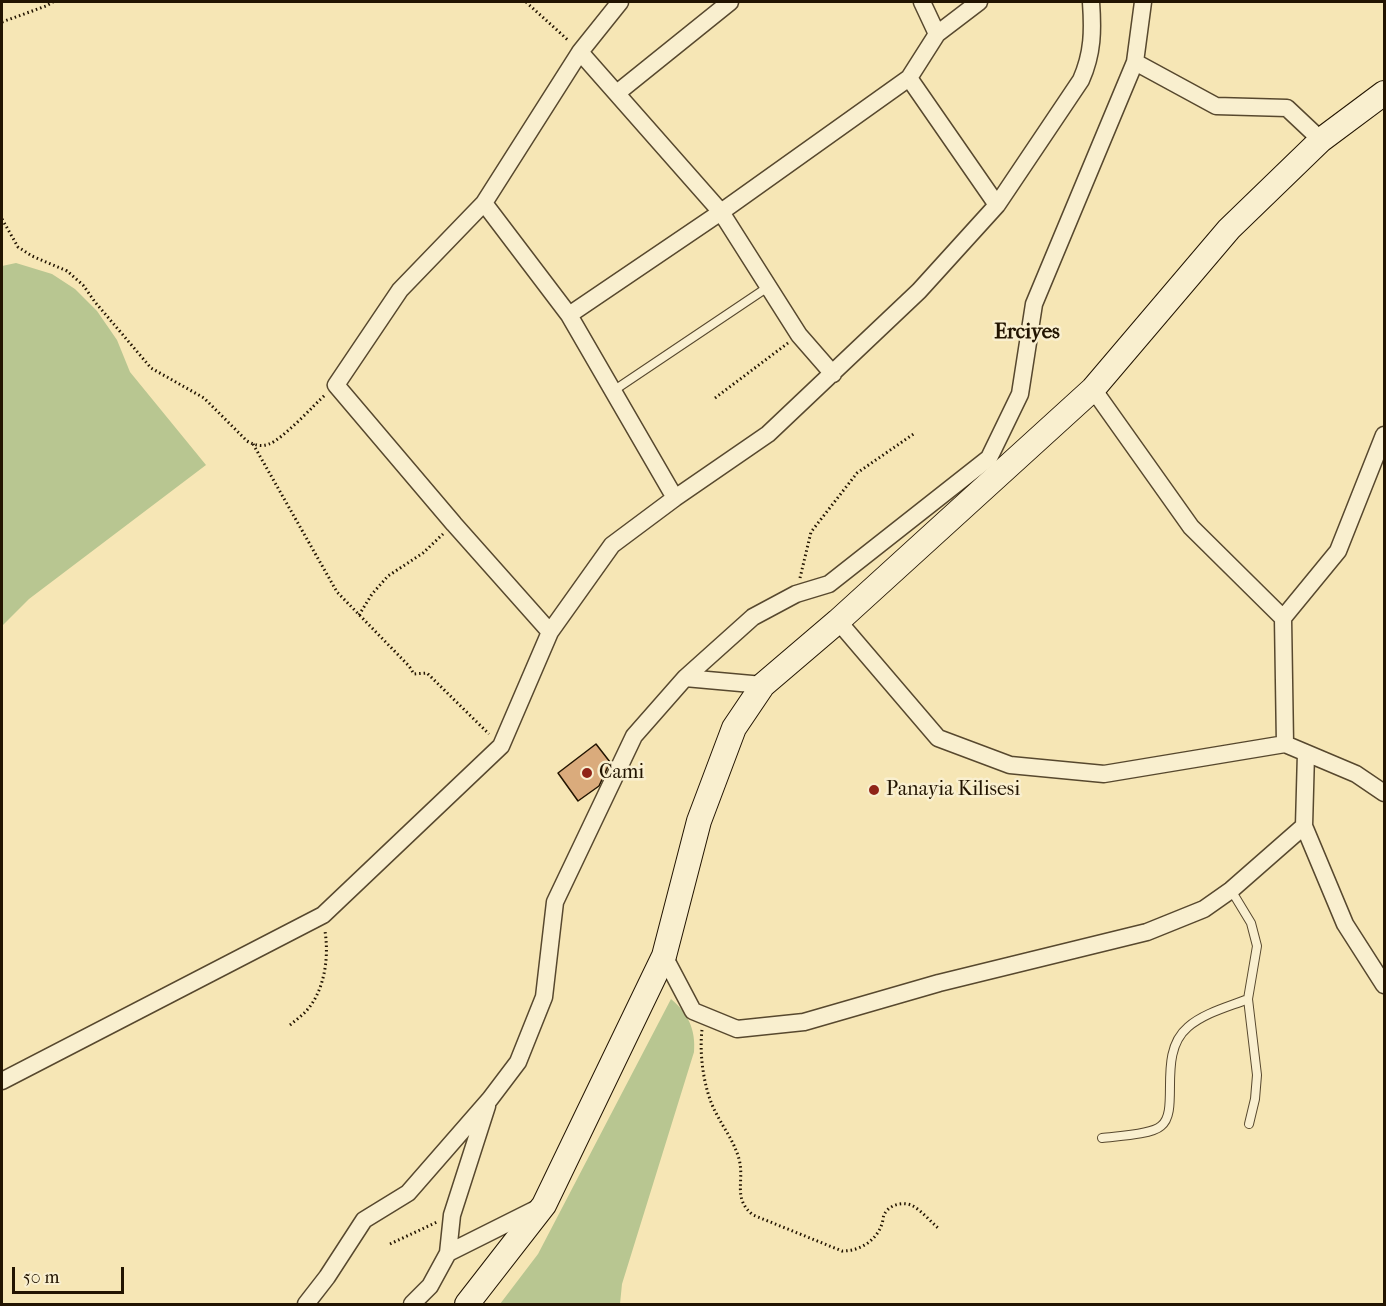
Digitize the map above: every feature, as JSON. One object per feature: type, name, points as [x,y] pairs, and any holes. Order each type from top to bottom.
[{"type":"street","points":[[550,632],[454,524],[336,385],[400,290],[484,203],[580,52],[620,2]]},
{"type":"street","points":[[616,93],[730,2]]},
{"type":"street","points":[[922,2],[937,34]]},
{"type":"street","points":[[569,315],[721,212],[909,78],[937,34],[979,2]]},
{"type":"street","points":[[2,1081],[322,915],[501,746],[550,632],[612,545],[768,434],[919,291],[997,205],[1069,98],[1087,65],[1092,48],[1091,2]]},
{"type":"street","points":[[467,1305],[544,1205],[664,956],[699,822],[734,728],[763,685],[838,621],[993,467],[1020,394],[1034,304],[1135,62],[1143,2]]},
{"type":"street","points":[[580,52],[721,212],[799,335],[832,374]]},
{"type":"street","points":[[1135,62],[1216,106],[1287,108],[1321,140]]},
{"type":"street","points":[[909,78],[997,205]]},
{"type":"street","points":[[306,1305],[364,1220],[408,1193],[490,1099],[518,1062],[544,997],[555,902],[634,736],[685,678],[753,617],[796,594],[829,584],[993,467],[1093,389],[1229,229],[1321,140],[1384,93]]},
{"type":"street","points":[[484,203],[569,315],[675,498]]},
{"type":"street","points":[[1093,389],[1191,527],[1283,618]]},
{"type":"street","points":[[1285,744],[1283,618],[1338,551],[1384,435]]},
{"type":"street","points":[[838,621],[938,738],[1010,765],[1104,774],[1285,744],[1356,774],[1384,793]]},
{"type":"street","points":[[685,678],[763,685]]},
{"type":"street","points":[[1306,753],[1304,826],[1345,924],[1384,985]]},
{"type":"street","points":[[664,956],[693,1011],[737,1029],[804,1022],[939,983],[1147,932],[1204,909],[1231,890],[1304,826]]},
{"type":"street","points":[[412,1305],[430,1286],[448,1253],[452,1215],[490,1099]]},
{"type":"street","points":[[448,1253],[544,1205]]},
{"type":"lane","points":[[613,391],[768,287]]},
{"type":"lane","points":[[1231,890],[1251,923],[1256,939],[1257,954],[1248,999],[1257,1075],[1255,1099],[1249,1124]]},
{"type":"lane","points":[[1102,1138],[1150,1130],[1163,1125],[1168,1116],[1172,1054],[1177,1040],[1194,1022],[1248,999]]},
{"type":"path","points":[[2,22],[53,2]]},
{"type":"path","points":[[526,2],[580,52]]},
{"type":"path","points":[[2,219],[18,247],[32,256],[67,271],[83,285],[151,368],[204,398],[247,441],[253,444],[261,446],[275,441],[336,385]]},
{"type":"path","points":[[715,398],[799,335]]},
{"type":"path","points":[[796,594],[811,532],[857,473],[915,433]]},
{"type":"path","points":[[253,444],[337,592],[414,674],[427,673],[501,746]]},
{"type":"path","points":[[359,615],[372,594],[388,576],[423,553],[454,524]]},
{"type":"path","points":[[290,1025],[308,1009],[321,987],[328,951],[322,915]]},
{"type":"path","points":[[704,1015],[700,1045],[704,1074],[715,1111],[733,1140],[740,1162],[740,1193],[746,1209],[753,1215],[842,1251],[851,1251],[866,1245],[882,1226],[885,1214],[896,1205],[903,1204],[916,1208],[938,1228]]},
{"type":"path","points":[[390,1244],[452,1215]]},
{"type":"green space","points":[[16,263],[52,274],[75,289],[97,311],[117,340],[130,372],[206,465],[29,599],[2,626],[2,266]]},
{"type":"green space","points":[[671,999],[690,1022],[694,1036],[694,1052],[622,1284],[620,1304],[500,1304],[538,1254]]},
{"type":"building","name":"Cami","points":[[596,744],[610,762],[599,786],[578,801],[558,773]]},
{"type":"place","name":"Cami","points":[[587,773]]},
{"type":"place","name":"Panayia Kilisesi","points":[[874,790]]},
{"type":"district","name":"Erciyes","points":[[1027,333]]}]
